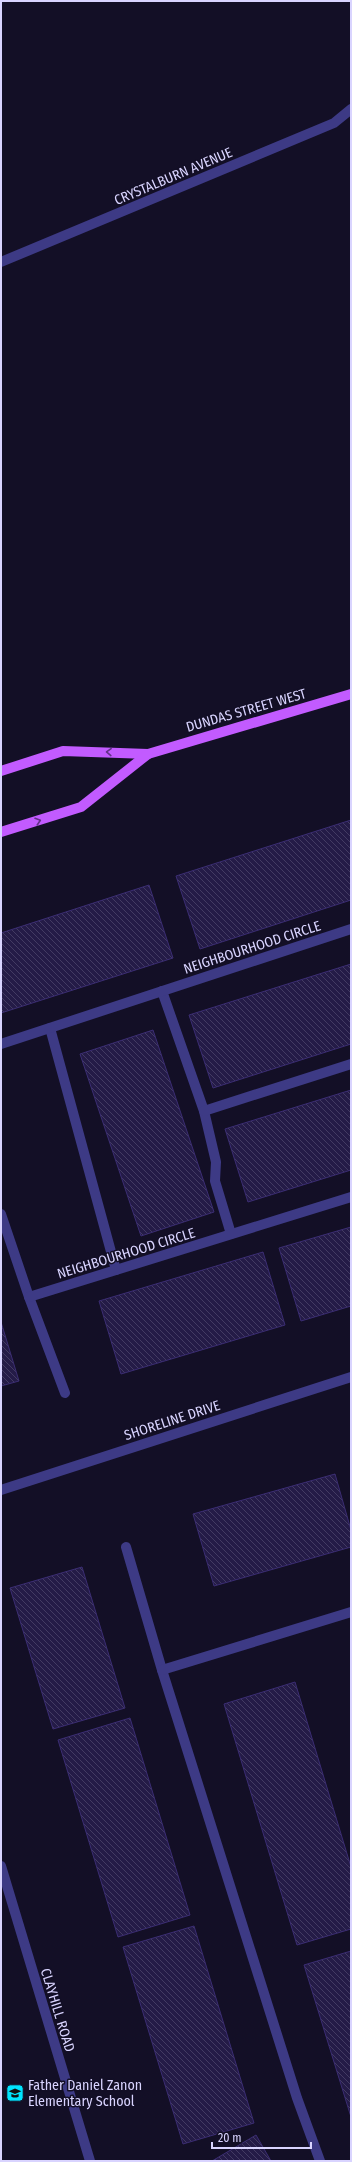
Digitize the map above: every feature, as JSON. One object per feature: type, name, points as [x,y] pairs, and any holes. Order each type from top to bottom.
[{"type":"main road","name":"DUNDAS STREET WEST","points":[[1,771],[63,751],[148,754],[351,694]]},
{"type":"main road","name":"DUNDAS STREET WEST","points":[[1,832],[80,807],[148,754]]},
{"type":"street","name":"CRYSTALBURN AVENUE","points":[[1,262],[334,123],[351,109]]},
{"type":"street","name":"NEIGHBOURHOOD CIRCLE","points":[[1,1044],[351,929]]},
{"type":"street","points":[[162,991],[204,1111],[216,1162],[215,1181],[231,1234]]},
{"type":"street","points":[[50,1028],[116,1270]]},
{"type":"street","points":[[204,1111],[351,1064]]},
{"type":"street","name":"NEIGHBOURHOOD CIRCLE","points":[[29,1297],[351,1197]]},
{"type":"street","points":[[1,1214],[29,1297],[65,1393]]},
{"type":"street","name":"SHORELINE DRIVE","points":[[1,1490],[351,1378]]},
{"type":"street","points":[[126,1548],[162,1670],[297,2098],[320,2161]]},
{"type":"street","points":[[162,1670],[351,1612]]},
{"type":"street","name":"CLAYHILL ROAD","points":[[1,1866],[90,2161]]},
{"type":"building","points":[[351,820],[351,900],[200,949],[176,876]]},
{"type":"building","points":[[149,885],[173,958],[1,1013],[1,933]]},
{"type":"building","points":[[351,964],[351,1044],[213,1088],[189,1015]]},
{"type":"building","points":[[153,1030],[214,1212],[141,1236],[80,1054]]},
{"type":"building","points":[[351,1090],[351,1170],[248,1202],[225,1129]]},
{"type":"building","points":[[351,1227],[351,1306],[301,1321],[279,1248]]},
{"type":"building","points":[[263,1252],[285,1325],[121,1374],[99,1301]]},
{"type":"building","points":[[1,1322],[19,1381],[1,1386]]},
{"type":"building","points":[[335,1474],[351,1530],[351,1547],[214,1586],[193,1514]]},
{"type":"building","points":[[82,1567],[125,1708],[53,1729],[10,1588]]},
{"type":"building","points":[[295,1682],[351,1867],[351,1929],[297,1945],[224,1704]]},
{"type":"building","points":[[130,1718],[190,1915],[118,1937],[58,1740]]},
{"type":"building","points":[[194,1926],[254,2123],[183,2144],[123,1947]]},
{"type":"building","points":[[351,1951],[351,2117],[304,1965]]},
{"type":"building","points":[[256,2135],[271,2161],[212,2161]]},
{"type":"place","name":"Father Daniel Zanon Elementary School","points":[[15,2093]]}]
